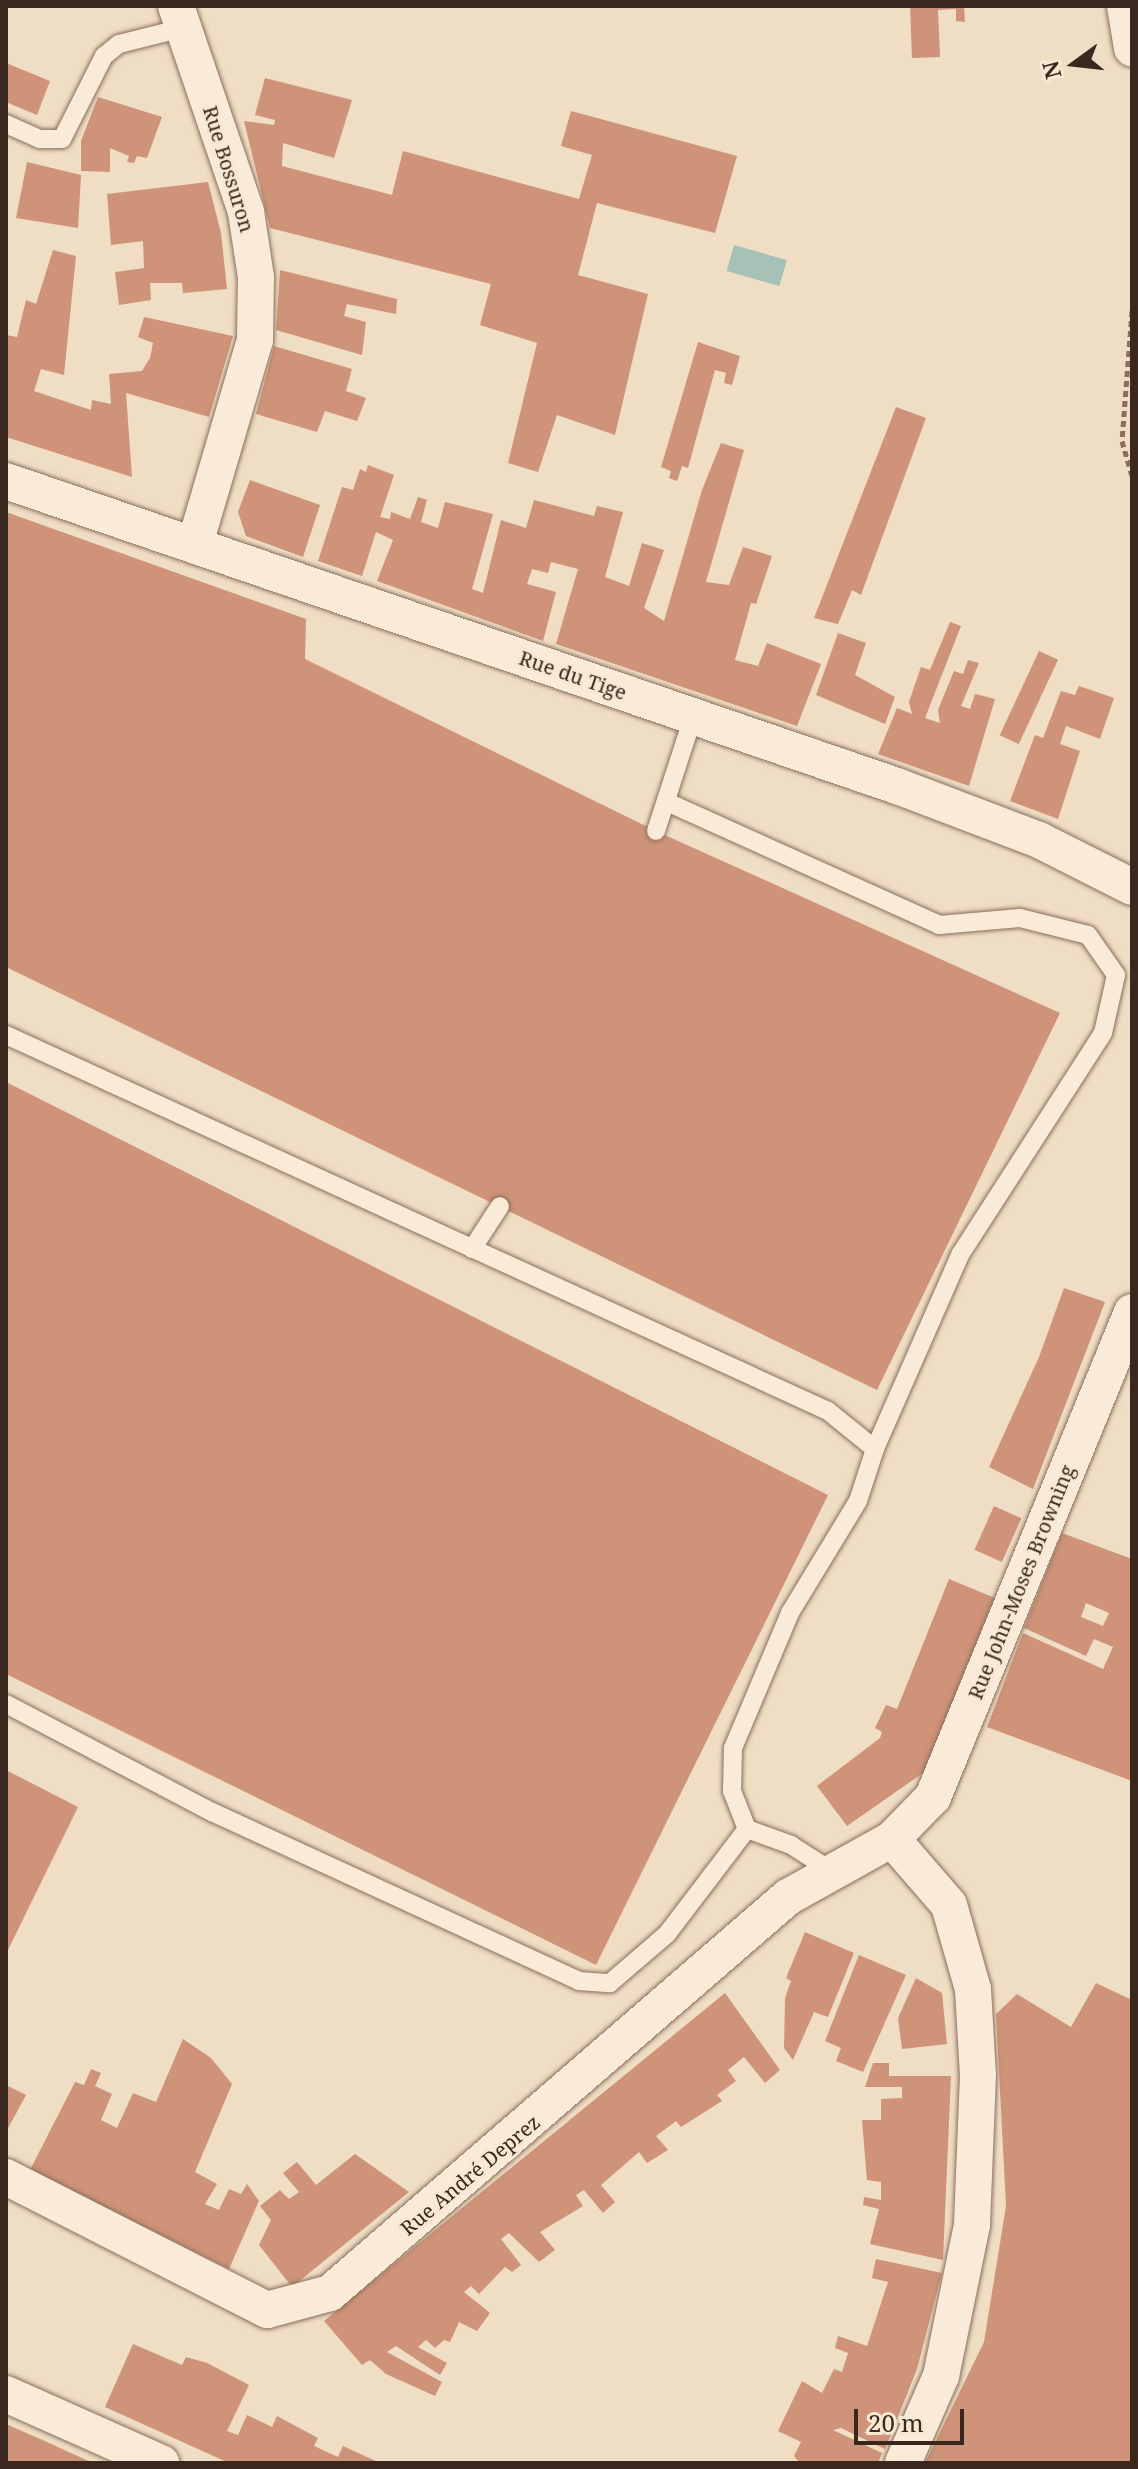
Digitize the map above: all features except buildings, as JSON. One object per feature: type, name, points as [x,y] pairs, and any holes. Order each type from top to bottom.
[{"type":"street","points":[[1125,6],[1132,48]]},
{"type":"street","name":"Rue Bossuron","points":[[179,17],[246,212],[256,277],[255,340],[195,544]]},
{"type":"street","name":"Rue du Tige","points":[[6,481],[693,717],[1039,840],[1132,887]]},
{"type":"street","name":"Rue John-Moses Browning","points":[[892,1839],[933,1797],[1132,1312]]},
{"type":"street","points":[[892,1839],[949,1905],[973,1989],[978,2075],[972,2225],[941,2376],[903,2463]]},
{"type":"street","name":"Rue André Deprez","points":[[6,2177],[267,2310],[330,2293],[788,1897],[892,1839]]},
{"type":"street","points":[[6,2394],[161,2463]]},
{"type":"lane","name":"Rue Bossuron","points":[[6,124],[39,139],[62,139],[104,56],[119,44],[179,17]]},
{"type":"lane","points":[[656,831],[693,717]]},
{"type":"lane","points":[[667,802],[939,925],[1020,918],[1088,935],[1116,975],[1103,1033],[960,1255],[875,1449],[858,1501],[790,1613],[733,1748],[732,1791],[747,1829],[791,1845],[833,1872]]},
{"type":"lane","points":[[6,1035],[828,1411],[875,1449]]},
{"type":"lane","points":[[472,1249],[500,1206]]},
{"type":"lane","points":[[6,1704],[212,1812],[579,1981],[610,1983],[667,1934],[747,1829]]},
{"type":"path","points":[[1132,311],[1122,441],[1132,476]]},
{"type":"shaded area","points":[[734,245],[787,260],[779,286],[727,271]]}]
